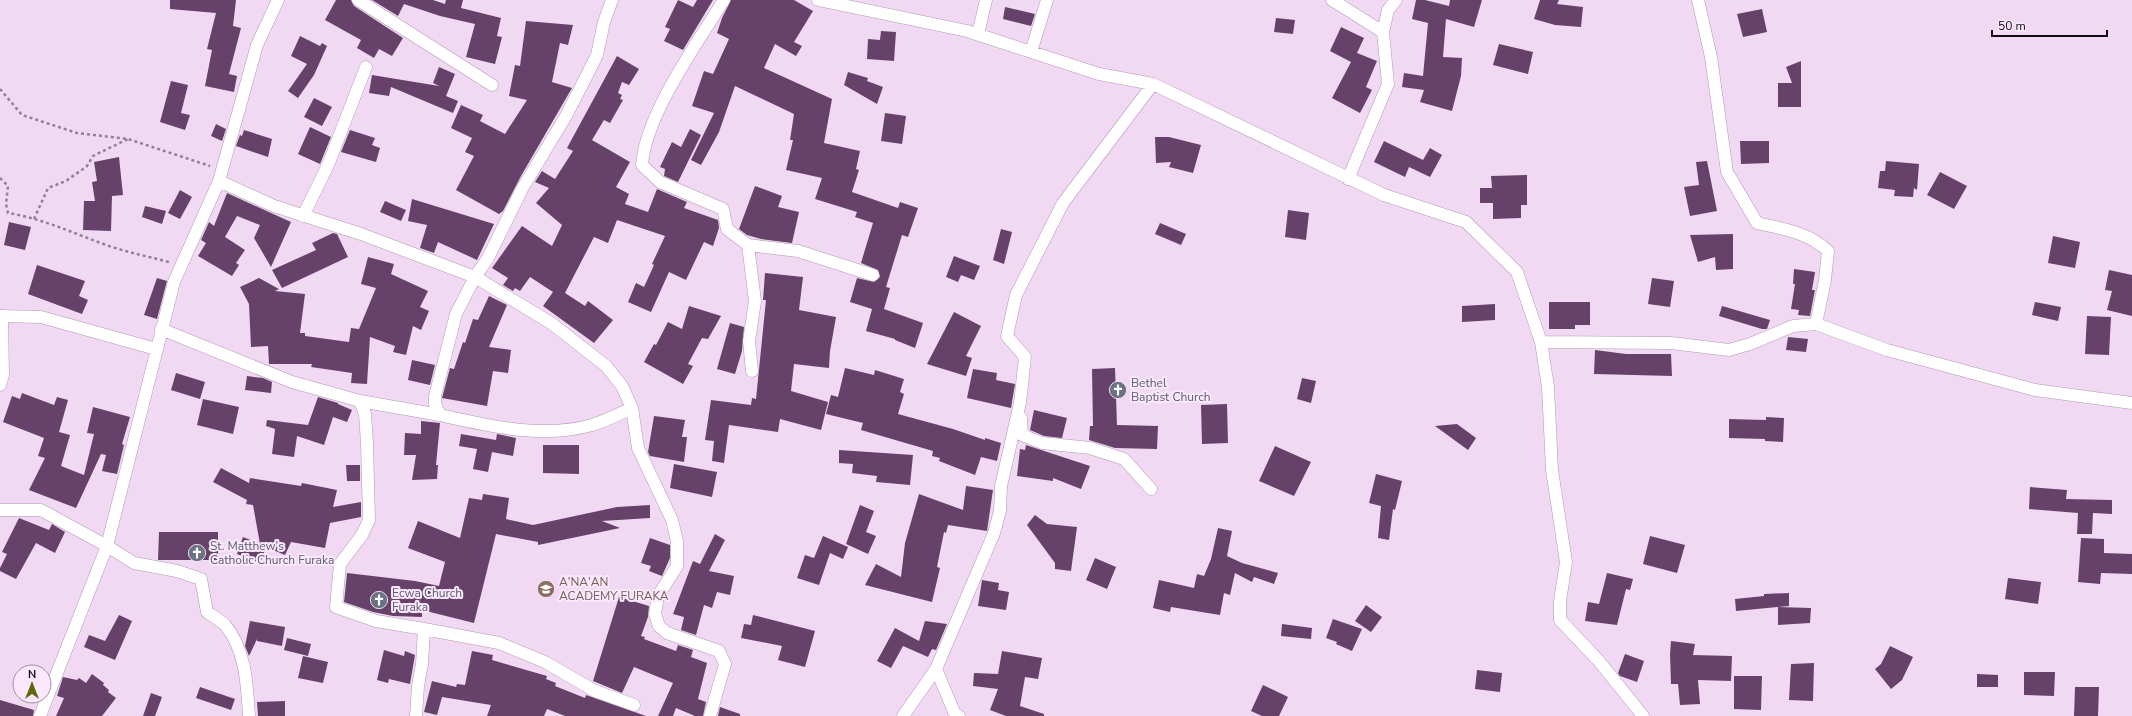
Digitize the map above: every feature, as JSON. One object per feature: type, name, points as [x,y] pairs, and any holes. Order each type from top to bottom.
[{"type":"street","points":[[40,716],[107,546],[172,289],[221,175],[257,45],[278,0]]},
{"type":"street","points":[[358,0],[492,85]]},
{"type":"street","points":[[440,415],[435,404],[435,396],[456,314],[475,277],[488,258],[522,189],[566,116],[597,55],[604,22],[612,0]]},
{"type":"street","points":[[724,0],[655,117],[642,150],[642,165],[660,182],[723,209],[727,229],[748,245],[798,251],[873,275]]},
{"type":"street","points":[[818,0],[978,34],[1099,74],[1153,84],[1384,195],[1466,222],[1517,272],[1541,342],[1548,387],[1552,470],[1566,562],[1560,601],[1560,620],[1598,660],[1643,716]]},
{"type":"street","points":[[978,34],[986,0]]},
{"type":"street","points":[[1031,52],[1047,0]]},
{"type":"street","points":[[1332,0],[1383,32]]},
{"type":"street","points":[[1348,179],[1388,84],[1383,32],[1388,10],[1396,0]]},
{"type":"street","points":[[1698,0],[1711,57],[1727,172],[1758,223],[1817,240],[1828,251],[1825,280],[1816,324]]},
{"type":"street","points":[[303,216],[328,165],[366,67]]},
{"type":"street","points":[[903,716],[936,669],[994,533],[1000,511],[1001,486],[1020,403],[1025,357],[1007,336],[1016,295],[1063,203],[1153,84]]},
{"type":"street","points":[[221,175],[274,206],[361,234],[475,277],[551,323],[606,366],[622,386],[632,408],[638,448],[672,520],[676,541],[676,566],[658,596],[655,614],[659,626],[667,633],[719,651],[725,664],[710,716]]},
{"type":"street","points":[[748,245],[755,301],[749,341],[752,371]]},
{"type":"street","points":[[0,385],[3,375],[1,316],[40,317],[156,349]]},
{"type":"street","points":[[1541,342],[1671,344],[1729,350],[1750,344],[1794,326],[1816,324],[1887,350],[2035,390],[2132,403]]},
{"type":"street","points":[[161,329],[292,382],[360,401],[440,415],[496,428],[555,431],[592,425],[632,408]]},
{"type":"street","points":[[360,401],[365,414],[369,520],[362,535],[340,564],[336,607],[376,621],[499,642],[545,662],[595,692],[634,705]]},
{"type":"street","points":[[1020,403],[1022,435],[1042,443],[1090,448],[1124,459],[1151,489]]},
{"type":"street","points":[[0,510],[40,510],[134,562],[177,571],[201,579],[207,612],[224,624],[239,647],[248,689],[249,716]]},
{"type":"street","points":[[416,716],[418,686],[422,664],[424,628]]},
{"type":"street","points":[[936,669],[955,714],[959,716]]},
{"type":"path","points":[[0,89],[22,115],[77,133],[128,139],[221,175]]},
{"type":"path","points":[[34,219],[48,188],[66,181],[87,166],[93,156],[128,139]]},
{"type":"path","points":[[0,178],[8,186],[6,204],[8,213],[69,229],[113,247],[181,266]]},
{"type":"building","points":[[170,0],[236,0],[233,26],[241,28],[229,74],[237,76],[234,92],[205,86],[212,50],[207,49],[216,13],[170,9]]},
{"type":"building","points":[[336,0],[351,0],[354,6],[403,38],[392,56],[379,49],[374,58],[357,48],[361,40],[325,20]]},
{"type":"building","points":[[372,0],[433,0],[445,4],[446,0],[463,0],[461,8],[501,18],[497,36],[502,37],[495,64],[466,57],[475,24],[440,16],[404,4],[398,16]]},
{"type":"building","points":[[678,0],[693,7],[697,0],[713,0],[683,50],[664,41],[670,29],[665,27]]},
{"type":"building","points":[[731,0],[794,0],[813,11],[794,42],[802,46],[796,56],[775,44],[764,68],[832,99],[824,143],[860,151],[856,169],[859,170],[852,192],[898,208],[900,202],[918,208],[908,237],[902,235],[886,287],[890,288],[884,309],[923,323],[915,348],[895,339],[866,331],[872,309],[850,302],[857,278],[874,282],[880,277],[878,270],[861,263],[873,223],[855,217],[857,212],[815,199],[822,178],[786,170],[793,140],[790,140],[794,114],[735,86],[719,132],[701,165],[691,160],[714,113],[692,106],[704,71],[713,74],[729,39],[717,33],[722,18]]},
{"type":"building","points":[[1416,0],[1425,0],[1449,6],[1450,0],[1482,0],[1474,27],[1446,19],[1443,57],[1462,58],[1461,76],[1452,111],[1420,102],[1424,90],[1402,87],[1404,73],[1423,76],[1428,23],[1412,19]]},
{"type":"building","points":[[1540,0],[1559,0],[1557,4],[1583,7],[1581,27],[1555,25],[1534,19]]},
{"type":"building","points":[[1005,7],[1035,14],[1031,26],[1003,19]]},
{"type":"building","points":[[1762,9],[1767,32],[1743,37],[1737,14]]},
{"type":"building","points":[[1276,18],[1295,20],[1293,34],[1274,32]]},
{"type":"building","points":[[526,21],[573,25],[568,45],[560,43],[552,82],[572,88],[521,176],[503,211],[499,214],[456,190],[474,156],[465,152],[472,138],[451,128],[461,105],[483,115],[480,121],[505,134],[527,100],[509,96],[515,65],[520,66]]},
{"type":"building","points":[[1341,27],[1364,38],[1357,53],[1377,61],[1366,87],[1372,90],[1360,113],[1332,98],[1351,62],[1330,51]]},
{"type":"building","points":[[881,31],[896,32],[894,61],[867,59],[868,39],[880,40]]},
{"type":"building","points":[[300,36],[320,46],[322,43],[327,46],[314,75],[298,98],[288,91],[307,64],[291,56]]},
{"type":"building","points":[[1499,44],[1533,52],[1528,74],[1493,65]]},
{"type":"building","points":[[617,56],[639,69],[629,85],[622,82],[618,93],[622,95],[620,99],[623,100],[610,123],[604,120],[592,140],[630,162],[616,187],[629,194],[625,204],[648,212],[657,189],[687,202],[684,208],[718,220],[719,228],[713,246],[704,242],[686,280],[669,272],[651,312],[628,302],[636,283],[644,287],[654,265],[652,264],[665,236],[617,220],[608,243],[594,237],[565,293],[585,306],[588,301],[613,320],[594,343],[543,306],[553,292],[530,277],[520,291],[515,288],[513,291],[503,285],[508,278],[492,268],[522,226],[552,246],[562,225],[536,203],[549,188],[535,182],[542,171],[555,179],[573,151],[567,148]]},
{"type":"building","points":[[1801,61],[1801,107],[1778,107],[1778,83],[1792,83],[1786,67]]},
{"type":"building","points":[[439,67],[455,74],[446,96],[458,101],[453,113],[391,87],[389,96],[369,93],[372,75],[439,86],[433,83]]},
{"type":"building","points":[[848,72],[868,78],[867,81],[883,87],[877,104],[844,85]]},
{"type":"building","points":[[171,81],[188,85],[181,113],[190,115],[185,130],[160,122]]},
{"type":"building","points":[[314,98],[332,107],[322,126],[304,117]]},
{"type":"building","points":[[885,113],[906,116],[902,144],[881,141]]},
{"type":"building","points":[[216,124],[226,129],[222,141],[211,136]]},
{"type":"building","points":[[310,127],[331,137],[320,164],[298,154]]},
{"type":"building","points":[[690,129],[701,135],[678,182],[664,176],[665,169],[660,167],[672,142],[681,147]]},
{"type":"building","points":[[244,130],[272,139],[268,157],[236,146],[240,135],[242,136]]},
{"type":"building","points":[[350,130],[375,138],[372,145],[380,148],[376,162],[341,152]]},
{"type":"building","points":[[1155,137],[1169,137],[1201,145],[1193,173],[1169,167],[1171,162],[1156,163]]},
{"type":"building","points":[[1384,141],[1423,160],[1430,148],[1442,155],[1430,177],[1409,167],[1405,177],[1374,162]]},
{"type":"building","points":[[1740,141],[1769,141],[1769,163],[1741,164]]},
{"type":"building","points":[[119,157],[123,195],[112,196],[111,231],[83,230],[84,201],[95,201],[92,182],[97,181],[94,162]]},
{"type":"building","points":[[1707,161],[1717,211],[1690,216],[1684,187],[1699,185],[1696,162]]},
{"type":"building","points":[[1886,161],[1919,164],[1917,190],[1914,188],[1913,197],[1894,196],[1895,190],[1878,188],[1880,171],[1885,171]]},
{"type":"building","points":[[1940,172],[1967,186],[1954,209],[1927,195]]},
{"type":"building","points":[[1527,175],[1527,205],[1521,205],[1521,218],[1493,219],[1493,203],[1480,203],[1480,188],[1492,188],[1491,176]]},
{"type":"building","points":[[755,186],[782,196],[778,207],[799,212],[792,243],[761,239],[747,235],[739,229]]},
{"type":"building","points":[[180,190],[192,197],[180,219],[168,213]]},
{"type":"building","points":[[227,193],[291,222],[271,267],[254,238],[260,225],[237,216],[225,237],[245,250],[236,263],[239,265],[232,276],[198,256],[206,243],[201,240],[209,222],[214,226]]},
{"type":"building","points":[[412,199],[494,224],[477,260],[438,242],[434,253],[420,248],[427,225],[408,221]]},
{"type":"building","points":[[385,201],[406,210],[401,221],[380,212]]},
{"type":"building","points":[[145,206],[166,211],[162,224],[142,217]]},
{"type":"building","points":[[1288,210],[1309,213],[1306,240],[1285,237]]},
{"type":"building","points":[[9,222],[31,227],[25,250],[4,245]]},
{"type":"building","points":[[1160,223],[1186,234],[1181,245],[1155,234]]},
{"type":"building","points":[[1001,229],[1012,232],[1004,264],[993,260]]},
{"type":"building","points":[[333,233],[337,234],[348,257],[282,288],[272,270],[316,250],[312,243]]},
{"type":"building","points":[[1733,234],[1733,269],[1716,270],[1715,257],[1698,262],[1690,235]]},
{"type":"building","points":[[2053,236],[2080,242],[2075,268],[2048,263]]},
{"type":"building","points":[[954,256],[980,266],[974,280],[961,275],[958,282],[946,277]]},
{"type":"building","points":[[368,257],[394,264],[391,274],[428,291],[420,307],[429,311],[421,330],[413,326],[406,355],[393,352],[395,346],[370,337],[367,384],[351,383],[352,373],[311,367],[312,364],[269,364],[268,346],[251,347],[249,304],[240,287],[259,278],[279,289],[275,291],[305,294],[300,333],[305,333],[305,336],[349,342],[351,328],[359,329],[376,288],[361,284]]},
{"type":"building","points":[[37,265],[85,281],[79,296],[88,300],[82,314],[28,294]]},
{"type":"building","points":[[1794,269],[1815,272],[1812,290],[1815,290],[1810,316],[1798,315],[1799,310],[1791,309],[1795,284],[1793,284]]},
{"type":"building","points":[[2109,270],[2132,275],[2132,316],[2107,310],[2112,291],[2105,290]]},
{"type":"building","points":[[765,273],[803,277],[799,310],[836,317],[830,351],[829,368],[794,364],[791,391],[828,402],[821,430],[780,419],[778,432],[729,425],[724,463],[712,461],[714,441],[705,440],[711,400],[751,405],[752,398],[756,399],[766,300],[763,300]]},
{"type":"building","points":[[157,278],[167,281],[157,319],[144,315]]},
{"type":"building","points":[[1652,278],[1674,281],[1670,307],[1648,304]]},
{"type":"building","points":[[489,296],[507,305],[489,347],[511,350],[508,373],[493,371],[487,406],[442,398],[450,368],[454,369],[473,319],[478,320]]},
{"type":"building","points":[[1549,302],[1590,302],[1590,325],[1575,325],[1575,329],[1549,329]]},
{"type":"building","points":[[2035,302],[2061,307],[2058,321],[2032,315]]},
{"type":"building","points":[[1495,304],[1495,320],[1462,322],[1462,306]]},
{"type":"building","points":[[689,306],[721,316],[708,339],[702,338],[688,364],[693,366],[683,384],[644,362],[654,344],[656,345],[668,322],[682,329]]},
{"type":"building","points":[[1722,306],[1770,320],[1767,329],[1762,329],[1719,316]]},
{"type":"building","points":[[954,312],[981,326],[966,356],[972,358],[966,376],[927,364]]},
{"type":"building","points":[[2087,316],[2111,317],[2109,355],[2085,354]]},
{"type":"building","points":[[730,323],[744,327],[742,351],[735,374],[717,369]]},
{"type":"building","points":[[1788,337],[1808,339],[1806,352],[1786,350]]},
{"type":"building","points":[[1595,350],[1626,354],[1671,354],[1672,376],[1594,374]]},
{"type":"building","points":[[412,360],[435,365],[430,385],[408,380]]},
{"type":"building","points":[[845,368],[874,375],[875,370],[904,379],[900,392],[904,394],[898,414],[953,429],[985,440],[985,438],[1001,443],[997,461],[981,457],[975,475],[939,461],[940,458],[932,456],[933,451],[861,430],[863,423],[826,414],[831,395],[838,397]]},
{"type":"building","points":[[1115,368],[1117,425],[1158,426],[1157,449],[1115,448],[1089,440],[1090,426],[1093,426],[1092,369]]},
{"type":"building","points":[[973,369],[997,373],[996,380],[1015,384],[1011,408],[967,398]]},
{"type":"building","points":[[176,373],[205,382],[200,399],[171,390]]},
{"type":"building","points":[[247,376],[263,378],[272,382],[271,393],[245,390]]},
{"type":"building","points":[[1302,378],[1316,381],[1311,403],[1297,399]]},
{"type":"building","points":[[22,393],[54,405],[57,397],[68,400],[59,432],[70,435],[61,466],[84,475],[94,434],[87,433],[93,407],[130,417],[122,444],[124,445],[117,474],[102,471],[106,455],[101,454],[76,508],[29,490],[45,458],[38,456],[44,438],[3,422],[12,396],[20,399]]},
{"type":"building","points":[[318,397],[338,403],[352,410],[347,422],[333,417],[324,445],[297,436],[294,457],[272,454],[275,429],[266,426],[267,420],[308,425]]},
{"type":"building","points":[[203,399],[239,407],[233,434],[197,425]]},
{"type":"building","points":[[1227,404],[1228,443],[1202,444],[1201,405]]},
{"type":"building","points":[[1034,410],[1067,418],[1062,438],[1044,436],[1030,430]]},
{"type":"building","points":[[654,416],[685,420],[682,437],[687,437],[684,462],[650,456],[648,452]]},
{"type":"building","points":[[1766,417],[1784,418],[1783,442],[1765,441],[1765,439],[1729,438],[1729,419],[1766,420]]},
{"type":"building","points":[[421,421],[440,423],[436,465],[438,465],[437,479],[412,480],[416,455],[404,455],[405,433],[421,434]]},
{"type":"building","points":[[1457,424],[1476,438],[1468,450],[1435,426]]},
{"type":"building","points":[[461,434],[496,440],[497,434],[516,438],[513,456],[492,452],[488,472],[473,469],[477,449],[459,446]]},
{"type":"building","points":[[543,445],[579,445],[579,474],[543,473]]},
{"type":"building","points":[[1026,445],[1090,466],[1081,489],[1053,478],[1053,481],[1017,476],[1020,449],[1025,450]]},
{"type":"building","points":[[1275,446],[1311,462],[1294,496],[1259,481]]},
{"type":"building","points":[[839,450],[913,455],[910,485],[876,482],[877,476],[852,473],[853,464],[839,463]]},
{"type":"building","points":[[674,464],[717,472],[712,497],[670,488]]},
{"type":"building","points":[[346,465],[360,465],[360,481],[347,481]]},
{"type":"building","points":[[221,468],[249,483],[250,478],[301,486],[302,483],[337,490],[333,507],[361,502],[361,517],[330,523],[325,548],[291,542],[285,555],[266,547],[260,563],[237,554],[243,537],[260,544],[253,505],[246,504],[247,500],[213,482]]},
{"type":"building","points":[[1376,474],[1402,481],[1395,510],[1393,509],[1389,540],[1378,538],[1381,506],[1369,503]]},
{"type":"building","points":[[966,486],[993,490],[987,531],[948,525],[946,533],[944,532],[937,567],[940,568],[932,602],[865,585],[876,564],[901,577],[905,543],[919,494],[963,510]]},
{"type":"building","points":[[2030,487],[2067,490],[2066,499],[2112,500],[2112,514],[2093,513],[2092,534],[2077,534],[2078,513],[2029,509]]},
{"type":"building","points":[[483,494],[509,498],[506,519],[533,525],[617,507],[650,505],[650,518],[602,521],[620,528],[538,545],[538,542],[496,534],[474,623],[422,610],[422,617],[393,616],[373,612],[344,602],[347,573],[415,581],[439,586],[445,562],[408,548],[418,521],[460,538],[469,498],[482,500]]},
{"type":"building","points":[[860,505],[874,511],[866,532],[876,536],[868,554],[846,544]]},
{"type":"building","points":[[1035,515],[1047,524],[1077,527],[1071,571],[1055,569],[1055,563],[1027,525]]},
{"type":"building","points":[[19,518],[49,530],[52,524],[65,532],[55,553],[36,543],[16,579],[0,571],[0,568],[7,554],[2,552]]},
{"type":"building","points":[[1218,528],[1232,531],[1227,556],[1242,563],[1278,573],[1274,584],[1254,577],[1252,582],[1235,573],[1230,595],[1224,593],[1220,615],[1171,607],[1170,612],[1153,608],[1159,580],[1194,588],[1197,574],[1204,576],[1211,559]]},
{"type":"building","points":[[159,532],[218,532],[218,560],[158,560]]},
{"type":"building","points":[[715,534],[725,540],[709,571],[734,576],[730,595],[717,592],[712,608],[704,605],[696,635],[681,630],[684,617],[673,614],[693,561],[700,564]]},
{"type":"building","points":[[823,536],[848,547],[843,559],[830,553],[819,585],[797,578],[805,555],[814,558]]},
{"type":"building","points":[[1650,536],[1685,545],[1677,573],[1643,564]]},
{"type":"building","points":[[650,538],[670,545],[670,558],[662,576],[649,571],[651,566],[641,563]]},
{"type":"building","points":[[2081,538],[2104,539],[2104,553],[2132,554],[2132,574],[2101,573],[2100,584],[2078,582]]},
{"type":"building","points":[[1095,558],[1116,567],[1107,589],[1086,580]]},
{"type":"building","points":[[1607,573],[1633,579],[1630,590],[1626,589],[1617,625],[1585,621],[1588,602],[1599,604]]},
{"type":"building","points":[[2008,578],[2041,582],[2038,604],[2005,599]]},
{"type":"building","points":[[982,580],[999,583],[998,590],[1009,592],[1006,610],[978,606]]},
{"type":"building","points":[[1789,593],[1789,606],[1736,611],[1735,599],[1764,596],[1764,594]]},
{"type":"building","points":[[619,597],[649,606],[648,617],[641,636],[645,637],[644,639],[676,651],[678,645],[693,650],[691,657],[707,663],[698,699],[706,702],[703,716],[695,716],[676,708],[673,716],[658,716],[673,683],[634,667],[622,693],[593,681]]},
{"type":"building","points":[[1366,605],[1382,617],[1371,632],[1355,621]]},
{"type":"building","points":[[1778,607],[1811,608],[1810,623],[1778,625]]},
{"type":"building","points":[[119,615],[132,621],[115,660],[84,647],[89,635],[105,641]]},
{"type":"building","points":[[753,615],[815,631],[805,667],[778,660],[782,646],[741,638],[744,624],[751,625]]},
{"type":"building","points":[[1333,619],[1362,629],[1352,651],[1336,644],[1337,642],[1326,638]]},
{"type":"building","points":[[250,621],[285,627],[282,646],[257,641],[257,639],[249,656],[245,646]]},
{"type":"building","points":[[925,621],[947,624],[936,650],[932,649],[928,657],[903,646],[891,668],[877,661],[895,628],[919,641]]},
{"type":"building","points":[[1282,624],[1312,628],[1311,639],[1281,636]]},
{"type":"building","points":[[287,638],[311,644],[308,656],[284,650]]},
{"type":"building","points":[[1671,641],[1695,644],[1693,655],[1732,656],[1731,681],[1698,680],[1700,704],[1680,705],[1678,684],[1671,684]]},
{"type":"building","points":[[1890,646],[1913,657],[1902,680],[1891,689],[1875,669],[1881,664]]},
{"type":"building","points":[[384,650],[404,656],[405,651],[415,655],[410,684],[389,679],[388,683],[377,680]]},
{"type":"building","points":[[472,651],[493,655],[492,660],[547,676],[546,679],[556,683],[555,686],[585,698],[586,695],[646,716],[565,716],[547,709],[544,716],[487,716],[491,705],[442,697],[437,715],[424,712],[432,681],[456,687],[457,684],[465,685]]},
{"type":"building","points":[[1002,651],[1042,658],[1038,679],[1025,677],[1020,706],[1044,714],[1044,716],[1006,716],[990,710],[998,689],[973,686],[974,673],[998,674]]},
{"type":"building","points":[[1625,654],[1644,661],[1637,682],[1620,676],[1618,673]]},
{"type":"building","points":[[303,656],[328,662],[323,683],[298,678]]},
{"type":"building","points":[[1814,663],[1813,701],[1789,700],[1791,664]]},
{"type":"building","points":[[1477,670],[1502,673],[1500,692],[1475,689]]},
{"type":"building","points":[[2024,672],[2055,672],[2054,696],[2024,695]]},
{"type":"building","points":[[92,674],[104,683],[103,685],[109,690],[108,692],[116,698],[102,716],[56,716],[64,698],[57,696],[63,677],[77,680],[79,678],[86,683]]},
{"type":"building","points":[[1977,674],[1998,675],[1998,687],[1977,687]]},
{"type":"building","points":[[1734,676],[1762,676],[1761,710],[1734,709]]},
{"type":"building","points":[[1263,685],[1288,697],[1279,716],[1262,716],[1251,711]]},
{"type":"building","points":[[200,687],[235,699],[231,710],[196,698]]},
{"type":"building","points":[[2075,687],[2099,687],[2098,716],[2074,716]]},
{"type":"building","points":[[151,693],[162,697],[155,716],[143,716]]},
{"type":"building","points":[[0,700],[34,710],[33,716],[0,716]]},
{"type":"building","points":[[285,701],[285,716],[258,716],[257,702]]},
{"type":"building","points":[[720,707],[740,714],[740,716],[718,716]]},
{"type":"place","name":"Bethel Baptist Church","points":[[1118,390]]},
{"type":"place","name":"St. Matthew's Catholic Church Furaka","points":[[197,553]]},
{"type":"place","name":"A'NA'AN ACADEMY FURAKA","points":[[546,589]]},
{"type":"place","name":"Ecwa Church Furaka","points":[[379,600]]}]
